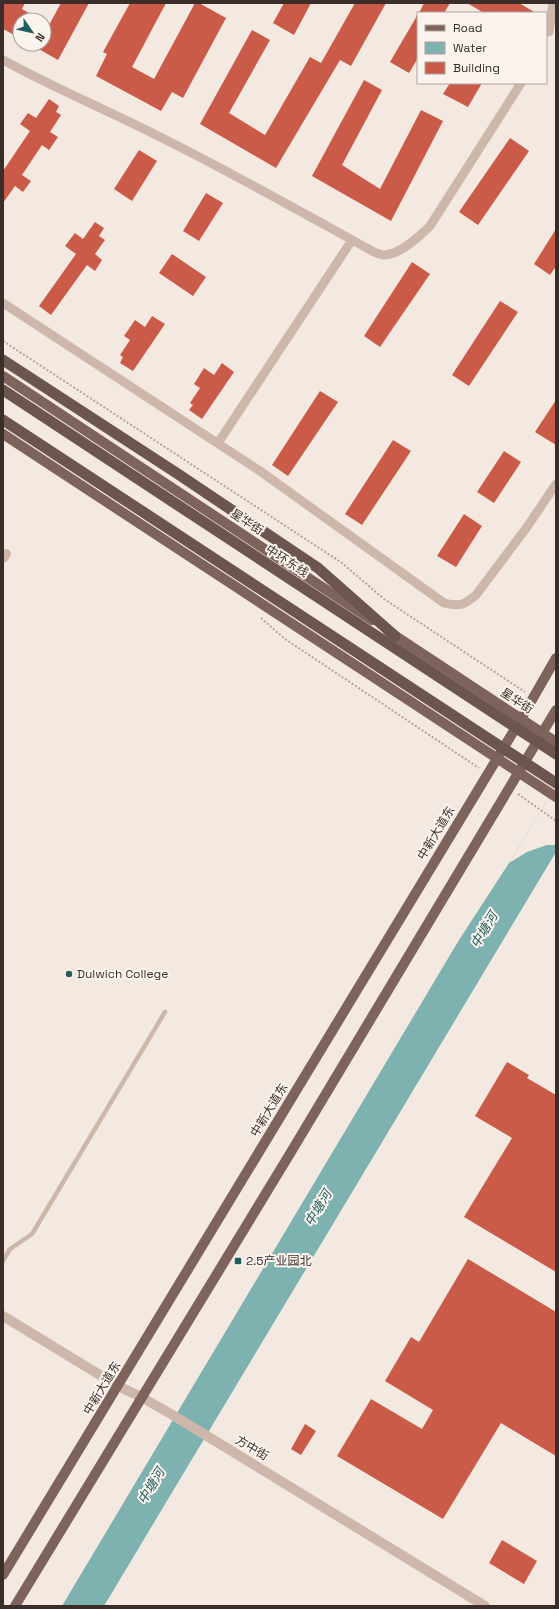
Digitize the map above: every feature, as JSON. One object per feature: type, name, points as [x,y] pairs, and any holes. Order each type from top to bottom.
[{"type":"highway","points":[[3,360],[178,474],[318,568],[396,636]]},
{"type":"highway","name":"中环东线","points":[[3,390],[556,754]]},
{"type":"highway","points":[[3,420],[554,791]]},
{"type":"main road","name":"星华街","points":[[3,376],[556,742]]},
{"type":"main road","points":[[3,434],[519,773],[554,791]]},
{"type":"main road","name":"中新大道东","points":[[3,1575],[556,658]]},
{"type":"main road","points":[[15,1606],[291,1152],[556,710]]},
{"type":"street","points":[[550,32],[553,3]]},
{"type":"street","points":[[3,60],[46,84],[100,107],[160,137],[374,252],[383,255],[393,254],[421,236],[430,226],[520,84]]},
{"type":"street","points":[[218,443],[352,240]]},
{"type":"street","points":[[3,303],[218,443],[310,506],[444,603],[456,606],[465,604],[476,595],[527,527],[556,484]]},
{"type":"street","name":"方中街","points":[[3,1316],[118,1386],[171,1414],[485,1606]]},
{"type":"lane","points":[[3,1262],[10,1249],[32,1234],[165,1012]]},
{"type":"path","points":[[3,341],[342,563],[384,600],[533,698]]},
{"type":"path","points":[[258,616],[285,639],[488,773]]},
{"type":"path","points":[[510,789],[556,821]]},
{"type":"water","name":"中塘河","points":[[556,785],[556,852],[104,1606],[62,1606],[459,940],[509,863]]},
{"type":"pier","points":[[556,785],[556,845],[547,845],[527,852],[509,863]]},
{"type":"building","points":[[3,3],[25,3],[22,9],[27,12],[12,12],[12,34],[3,29]]},
{"type":"building","points":[[61,3],[89,3],[58,60],[44,52],[52,52],[52,20]]},
{"type":"building","points":[[130,3],[166,3],[132,67],[154,79],[195,3],[199,3],[226,18],[183,98],[172,92],[161,111],[96,76],[107,54],[103,52]]},
{"type":"building","points":[[284,3],[311,3],[294,35],[273,23]]},
{"type":"building","points":[[355,3],[386,3],[351,66],[340,60],[276,168],[200,124],[252,30],[270,40],[229,113],[265,135],[310,57],[321,63]]},
{"type":"building","points":[[424,3],[450,3],[445,12],[420,12]]},
{"type":"building","points":[[467,3],[519,3],[534,12],[482,12]]},
{"type":"building","points":[[417,16],[417,60],[409,73],[390,62]]},
{"type":"building","points":[[364,80],[382,90],[342,165],[380,189],[421,110],[443,121],[391,221],[312,176]]},
{"type":"building","points":[[449,84],[481,84],[468,107],[443,94]]},
{"type":"building","points":[[49,99],[59,106],[56,112],[61,115],[50,132],[58,137],[49,150],[42,145],[22,175],[31,181],[23,192],[15,186],[3,203],[3,171],[30,131],[20,124],[28,113],[36,118]]},
{"type":"building","points":[[510,138],[529,151],[478,225],[459,212]]},
{"type":"building","points":[[139,150],[157,161],[132,201],[114,189]]},
{"type":"building","points":[[206,193],[223,203],[199,241],[183,231]]},
{"type":"building","points":[[95,222],[104,228],[99,236],[105,240],[95,254],[102,260],[95,271],[87,265],[51,315],[39,306],[76,254],[65,246],[75,233],[83,239]]},
{"type":"building","points":[[556,229],[556,266],[550,275],[534,264]]},
{"type":"building","points":[[172,254],[206,277],[193,296],[159,273]]},
{"type":"building","points":[[412,262],[430,274],[380,347],[364,336]]},
{"type":"building","points":[[500,301],[518,312],[469,386],[452,375]]},
{"type":"building","points":[[152,316],[165,324],[133,371],[120,363],[123,357],[120,355],[130,340],[124,336],[135,320],[145,327]]},
{"type":"building","points":[[222,363],[234,372],[202,419],[189,410],[193,405],[190,403],[200,388],[194,384],[204,368],[214,375]]},
{"type":"building","points":[[320,391],[338,402],[288,476],[272,465]]},
{"type":"building","points":[[556,400],[556,445],[535,432]]},
{"type":"building","points":[[393,440],[411,451],[362,525],[345,514]]},
{"type":"building","points":[[504,451],[521,462],[494,503],[477,492]]},
{"type":"building","points":[[464,514],[482,526],[456,567],[437,556]]},
{"type":"building","points":[[507,1062],[529,1075],[527,1078],[556,1095],[556,1272],[464,1217],[512,1138],[475,1116]]},
{"type":"building","points":[[468,1259],[556,1312],[556,1456],[501,1423],[443,1519],[337,1456],[371,1399],[422,1429],[433,1410],[385,1381],[411,1337],[419,1342]]},
{"type":"building","points":[[305,1424],[316,1431],[301,1455],[291,1449]]},
{"type":"building","points":[[502,1540],[537,1561],[524,1584],[489,1563]]},
{"type":"place","name":"Dulwich College","points":[[69,974]]},
{"type":"place","name":"2.5产业园北","points":[[238,1261]]}]
